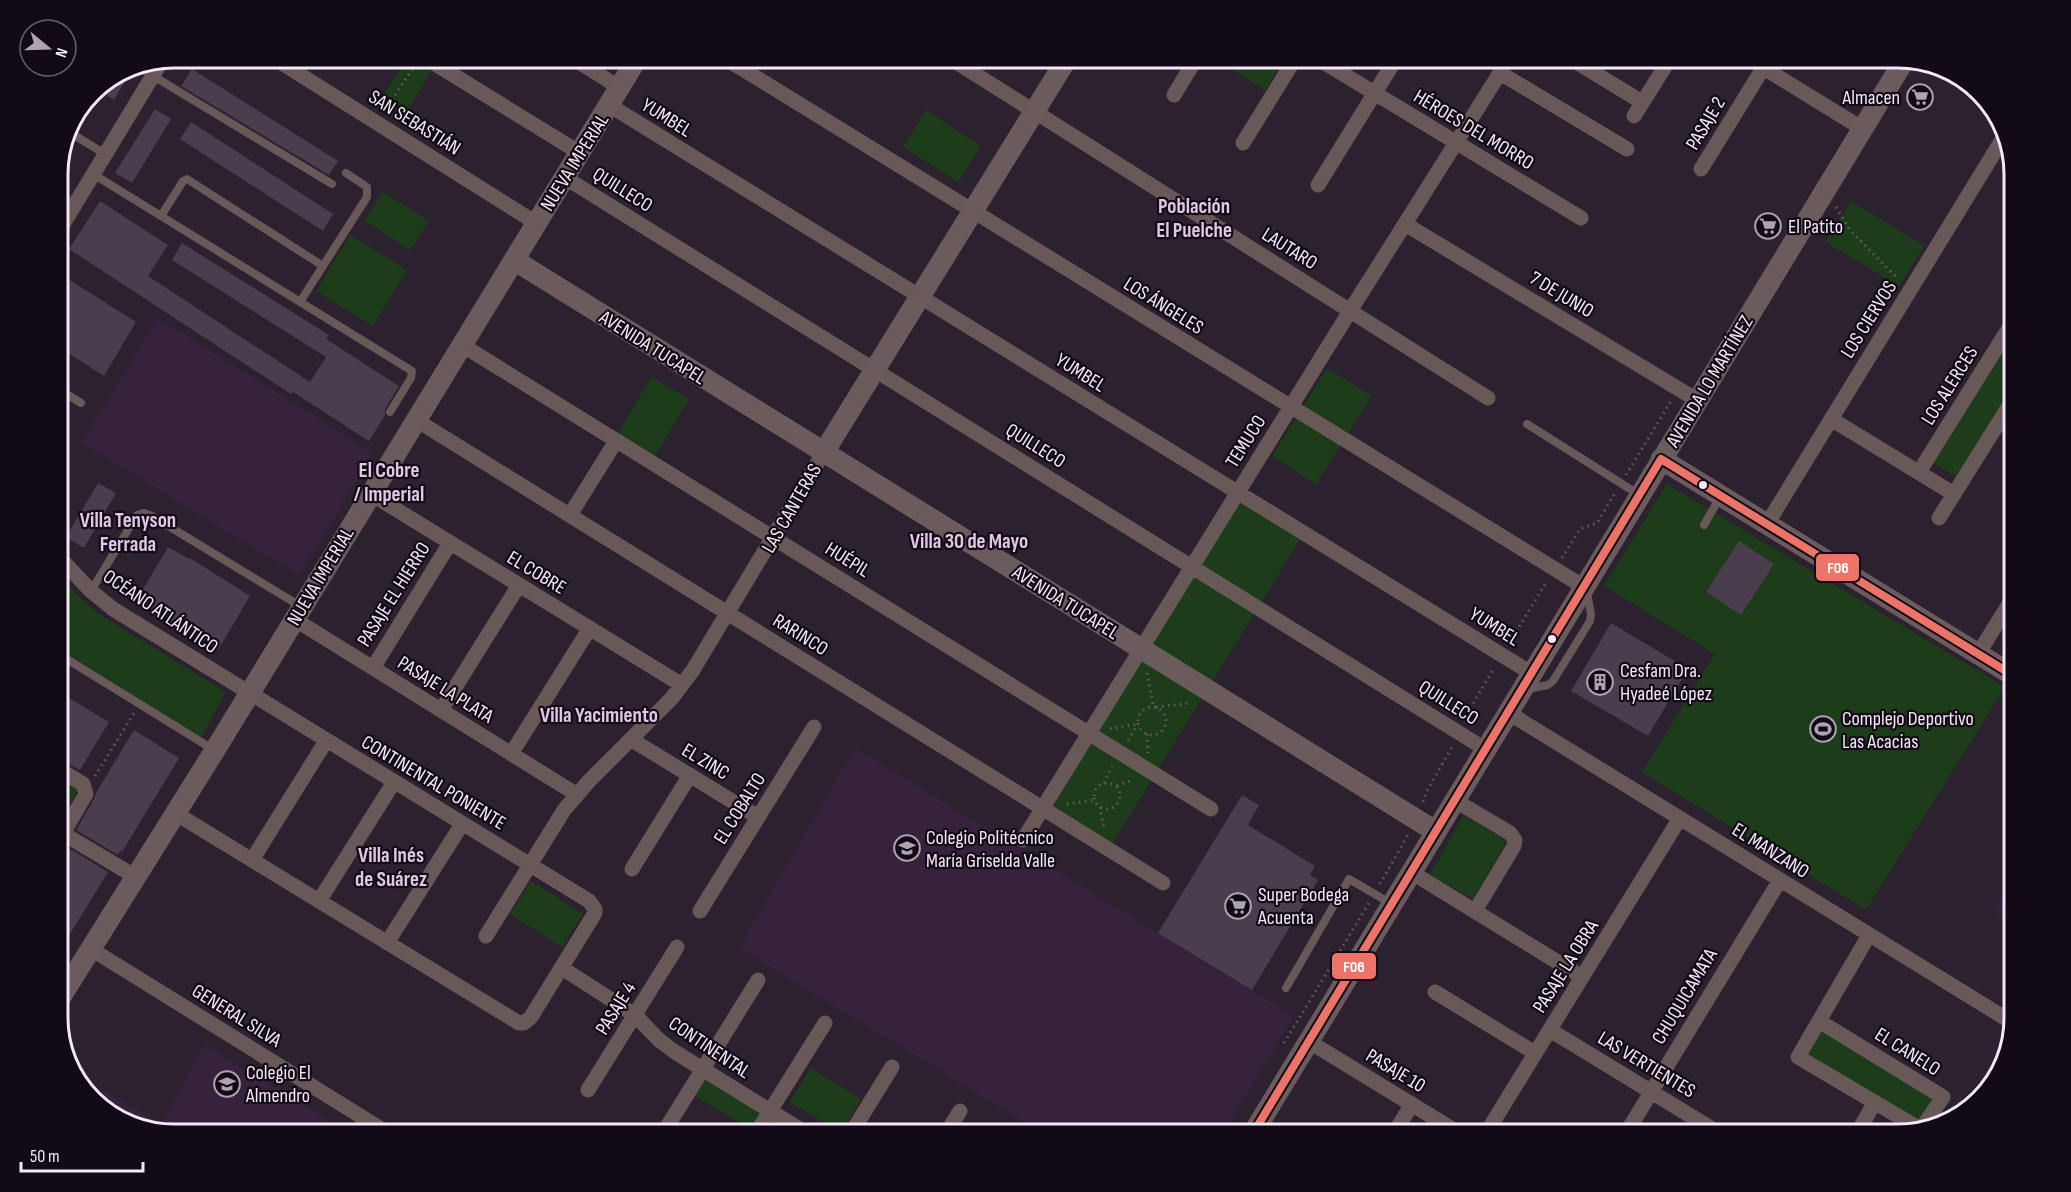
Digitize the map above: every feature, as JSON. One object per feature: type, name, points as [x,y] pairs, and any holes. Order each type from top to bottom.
[{"type":"street","name":"SAN SEBASTIÁN","points":[[290,68],[536,223]]},
{"type":"street","points":[[430,68],[579,153]]},
{"type":"street","name":"YUMBEL","points":[[583,68],[614,96],[919,297],[1501,655],[1526,682]]},
{"type":"street","name":"NUEVA IMPERIAL","points":[[68,986],[215,750],[631,68]]},
{"type":"street","name":"LOS ÁNGELES","points":[[741,68],[1584,587]]},
{"type":"street","name":"LAUTARO","points":[[966,68],[1488,398]]},
{"type":"street","name":"LAS CANTERAS","points":[[486,936],[576,794],[632,740],[682,686],[1061,68]]},
{"type":"street","points":[[1174,95],[1190,68]]},
{"type":"street","points":[[1243,143],[1289,68]]},
{"type":"street","name":"HÉROES DEL MORRO","points":[[1334,68],[1581,218]]},
{"type":"street","points":[[1318,185],[1390,68]]},
{"type":"street","name":"TEMUCO","points":[[1023,840],[1350,310],[1503,68]]},
{"type":"street","points":[[1509,68],[1627,149]]},
{"type":"street","points":[[1586,68],[1642,102]]},
{"type":"street","points":[[1634,116],[1664,68]]},
{"type":"street","name":"PASAJE 2","points":[[1701,169],[1763,68]]},
{"type":"street","points":[[1776,68],[1863,129]]},
{"type":"street","name":"AVENIDA LO MARTÍNEZ","points":[[1259,1124],[1308,1041],[1382,899],[1411,872],[1426,825],[1454,800],[1900,68]]},
{"type":"street","points":[[68,216],[157,69]]},
{"type":"street","name":"LOS CIERVOS","points":[[1767,524],[1999,143]]},
{"type":"street","name":"QUILLECO","points":[[564,177],[1485,749]]},
{"type":"street","name":"7 DE JUNIO","points":[[1405,224],[1697,400]]},
{"type":"street","name":"AVENIDA TUCAPEL","points":[[514,260],[1426,825]]},
{"type":"street","name":"LOS ALERCES","points":[[1919,472],[2003,337]]},
{"type":"street","name":"HUÉPIL","points":[[462,345],[1211,809]]},
{"type":"street","points":[[1939,518],[2003,415]]},
{"type":"street","points":[[1831,419],[1954,494]]},
{"type":"street","name":"RARINCO","points":[[416,420],[1163,883]]},
{"type":"street","points":[[570,515],[616,441]]},
{"type":"street","points":[[1661,459],[2004,670]]},
{"type":"street","name":"EL COBRE","points":[[370,494],[682,686]]},
{"type":"street","name":"PASAJE EL HIERRO","points":[[373,668],[450,543]]},
{"type":"street","name":"OCÉANO ATLÁNTICO","points":[[68,567],[91,591],[113,609],[248,693]]},
{"type":"street","points":[[441,710],[519,585]]},
{"type":"street","name":"PASAJE LA PLATA","points":[[297,613],[373,668],[576,794]]},
{"type":"street","points":[[1978,654],[2004,613]]},
{"type":"street","points":[[511,754],[590,628]]},
{"type":"street","name":"CONTINENTAL PONIENTE","points":[[248,693],[589,901],[595,909],[593,917],[562,968]]},
{"type":"street","name":"EL MANZANO","points":[[1508,712],[2004,1017]]},
{"type":"street","name":"EL COBALTO","points":[[700,911],[814,727]]},
{"type":"street","name":"EL ZINC","points":[[632,740],[758,817]]},
{"type":"street","points":[[252,860],[326,741]]},
{"type":"street","points":[[68,775],[83,784],[86,794],[68,820]]},
{"type":"street","points":[[632,869],[690,775]]},
{"type":"street","points":[[319,901],[393,782]]},
{"type":"street","points":[[1454,800],[1510,834],[1515,840],[1514,846],[1475,911]]},
{"type":"street","points":[[175,813],[515,1021],[524,1023],[531,1017],[562,968]]},
{"type":"street","name":"PASAJE LA OBRA","points":[[1492,1124],[1680,819]]},
{"type":"street","points":[[387,943],[462,824]]},
{"type":"street","points":[[68,837],[135,877]]},
{"type":"street","points":[[1411,872],[1582,977]]},
{"type":"street","name":"CHUQUICAMATA","points":[[1632,1124],[1780,880]]},
{"type":"street","name":"EL CANELO","points":[[1869,934],[1798,1057],[1912,1124]]},
{"type":"street","name":"PASAJE 4","points":[[588,1090],[677,947]]},
{"type":"street","name":"GENERAL SILVA","points":[[91,949],[373,1124]]},
{"type":"street","name":"CONTINENTAL","points":[[562,968],[635,1015],[667,1046],[791,1124]]},
{"type":"street","points":[[669,1124],[758,980]]},
{"type":"street","points":[[1435,992],[1535,1053]]},
{"type":"street","name":"EL CANELO","points":[[1819,1021],[1943,1097],[1927,1120]]},
{"type":"street","points":[[762,1124],[825,1023]]},
{"type":"street","name":"LAS VERTIENTES","points":[[1550,1030],[1704,1124]]},
{"type":"street","name":"PASAJE 10","points":[[1308,1041],[1444,1124]]},
{"type":"street","points":[[857,1124],[892,1067]]},
{"type":"street","points":[[1863,1124],[1875,1102]]},
{"type":"street","points":[[1400,1124],[1412,1104]]},
{"type":"street","points":[[952,1124],[960,1111]]},
{"type":"lane","points":[[147,71],[332,184]]},
{"type":"lane","points":[[75,135],[105,154]]},
{"type":"lane","points":[[300,302],[368,193],[365,185],[346,173]]},
{"type":"lane","points":[[93,174],[412,370],[411,378],[390,411]]},
{"type":"lane","points":[[161,216],[183,181],[187,179],[323,266]]},
{"type":"lane","points":[[68,208],[72,210]]},
{"type":"lane","points":[[68,395],[81,403]]},
{"type":"lane","points":[[1527,424],[1640,495]]},
{"type":"lane","points":[[1704,525],[1721,496]]},
{"type":"lane","points":[[91,591],[137,515],[144,513],[152,516],[297,613]]},
{"type":"lane","points":[[68,660],[215,750]]},
{"type":"lane","points":[[1286,988],[1349,879],[1382,899]]},
{"type":"path","points":[[377,123],[415,68]]},
{"type":"path","points":[[1830,182],[1837,208],[1850,230],[1890,272],[1912,287]]},
{"type":"path","points":[[1282,1046],[1382,899],[1426,825],[1426,791],[1460,734],[1462,722],[1501,655],[1580,529],[1597,523],[1678,389]]},
{"type":"path","points":[[1138,724],[1146,734],[1155,735],[1163,730],[1166,717],[1155,707],[1142,649]]},
{"type":"path","points":[[1138,724],[1141,711],[1195,702],[1211,692]]},
{"type":"path","points":[[84,789],[89,786],[138,707]]},
{"type":"path","points":[[1089,734],[1138,724]]},
{"type":"path","points":[[1109,783],[1119,790],[1118,802],[1112,808],[1104,808],[1095,800],[1095,792],[1100,785],[1109,783]]},
{"type":"path","points":[[1043,808],[1095,800]]},
{"type":"path","points":[[1236,1124],[1241,1115]]},
{"type":"shaded area","points":[[158,318],[373,453],[299,575],[82,443]]},
{"type":"shaded area","name":"Colegio Politécnico María Griselda Valle","points":[[855,748],[1294,1016],[1228,1124],[1028,1124],[739,948]]},
{"type":"shaded area","points":[[2004,893],[2004,918],[1993,911]]},
{"type":"shaded area","name":"Colegio El Almendro","points":[[205,1045],[334,1124],[173,1124],[161,1124]]},
{"type":"shaded area","name":"Colegio El Almendro","points":[[88,1081],[161,1124],[146,1121],[120,1110],[98,1094]]},
{"type":"green space","points":[[401,68],[433,68],[400,123],[376,107]]},
{"type":"green space","points":[[1230,68],[1279,68],[1265,90]]},
{"type":"green space","points":[[926,110],[981,146],[958,182],[903,147]]},
{"type":"green space","points":[[383,192],[429,221],[410,250],[364,220]]},
{"type":"green space","points":[[1851,201],[1924,246],[1899,286],[1825,242]]},
{"type":"green space","points":[[350,235],[407,270],[373,326],[316,291]]},
{"type":"green space","points":[[2003,348],[2003,404],[1958,478],[1932,462]]},
{"type":"green space","points":[[1327,368],[1372,396],[1316,484],[1272,456]]},
{"type":"green space","points":[[651,377],[689,399],[655,456],[618,434]]},
{"type":"green space","name":"Complejo Deportivo Las Acacias","points":[[1667,484],[2004,686],[1866,910],[1642,772],[1715,654],[1604,586]]},
{"type":"green space","points":[[1237,498],[1301,538],[1112,844],[1053,807]]},
{"type":"green space","points":[[68,586],[97,613],[226,692],[201,738],[68,654]]},
{"type":"green space","points":[[68,782],[79,788],[68,808]]},
{"type":"green space","points":[[1463,816],[1507,840],[1473,899],[1430,875]]},
{"type":"green space","points":[[531,881],[583,914],[562,947],[510,914]]},
{"type":"green space","points":[[1819,1021],[1943,1097],[1927,1120],[1914,1124],[1798,1057]]},
{"type":"green space","points":[[811,1068],[861,1099],[846,1124],[826,1124],[790,1102]]},
{"type":"green space","points":[[702,1077],[760,1113],[753,1124],[742,1124],[692,1094]]},
{"type":"building","points":[[192,69],[338,161],[329,175],[181,86]]},
{"type":"building","points":[[121,81],[124,83],[114,100],[104,93]]},
{"type":"building","points":[[155,109],[171,119],[132,183],[115,173]]},
{"type":"building","points":[[191,122],[333,214],[323,231],[180,139]]},
{"type":"building","points":[[100,201],[168,245],[148,276],[310,382],[326,357],[172,260],[182,243],[329,335],[326,339],[399,386],[369,441],[293,392],[291,394],[69,249]]},
{"type":"building","points":[[68,279],[136,322],[104,376],[68,353]]},
{"type":"building","points":[[98,483],[116,493],[84,548],[68,538],[68,534]]},
{"type":"building","points":[[1739,541],[1774,564],[1741,615],[1706,592]]},
{"type":"building","points":[[168,547],[190,558],[250,596],[218,650],[136,601]]},
{"type":"building","name":"Cesfam Dra. Hyadeé López","points":[[1611,623],[1688,669],[1648,736],[1571,691]]},
{"type":"building","points":[[68,697],[109,722],[80,770],[68,764]]},
{"type":"building","points":[[134,730],[179,758],[118,855],[76,830]]},
{"type":"building","name":"Super Bodega Acuenta","points":[[1242,795],[1259,805],[1248,825],[1315,866],[1310,875],[1318,880],[1252,990],[1158,933]]},
{"type":"building","points":[[68,848],[108,872],[68,937]]},
{"type":"transit line","name":"F06","points":[[1661,459],[2004,670]]},
{"type":"transit line","name":"F06","points":[[1259,1124],[1661,459]]},
{"type":"place","name":"Almacen","points":[[1920,97]]},
{"type":"place","name":"El Patito","points":[[1768,226]]},
{"type":"place","name":"Cesfam Dra. Hyadeé López","points":[[1600,682]]},
{"type":"place","name":"Complejo Deportivo Las Acacias","points":[[1823,729]]},
{"type":"place","name":"Colegio Politécnico María Griselda Valle","points":[[907,848]]},
{"type":"place","name":"Super Bodega Acuenta","points":[[1238,906]]},
{"type":"place","name":"Colegio El Almendro","points":[[227,1084]]},
{"type":"district","name":"Población El Puelche","points":[[1194,218]]},
{"type":"district","name":"El Cobre / Imperial","points":[[389,482]]},
{"type":"district","name":"Villa Tenyson Ferrada","points":[[128,532]]},
{"type":"district","name":"Villa 30 de Mayo","points":[[969,541]]},
{"type":"district","name":"Villa Yacimiento","points":[[599,715]]},
{"type":"district","name":"Villa Inés de Suárez","points":[[391,867]]}]
